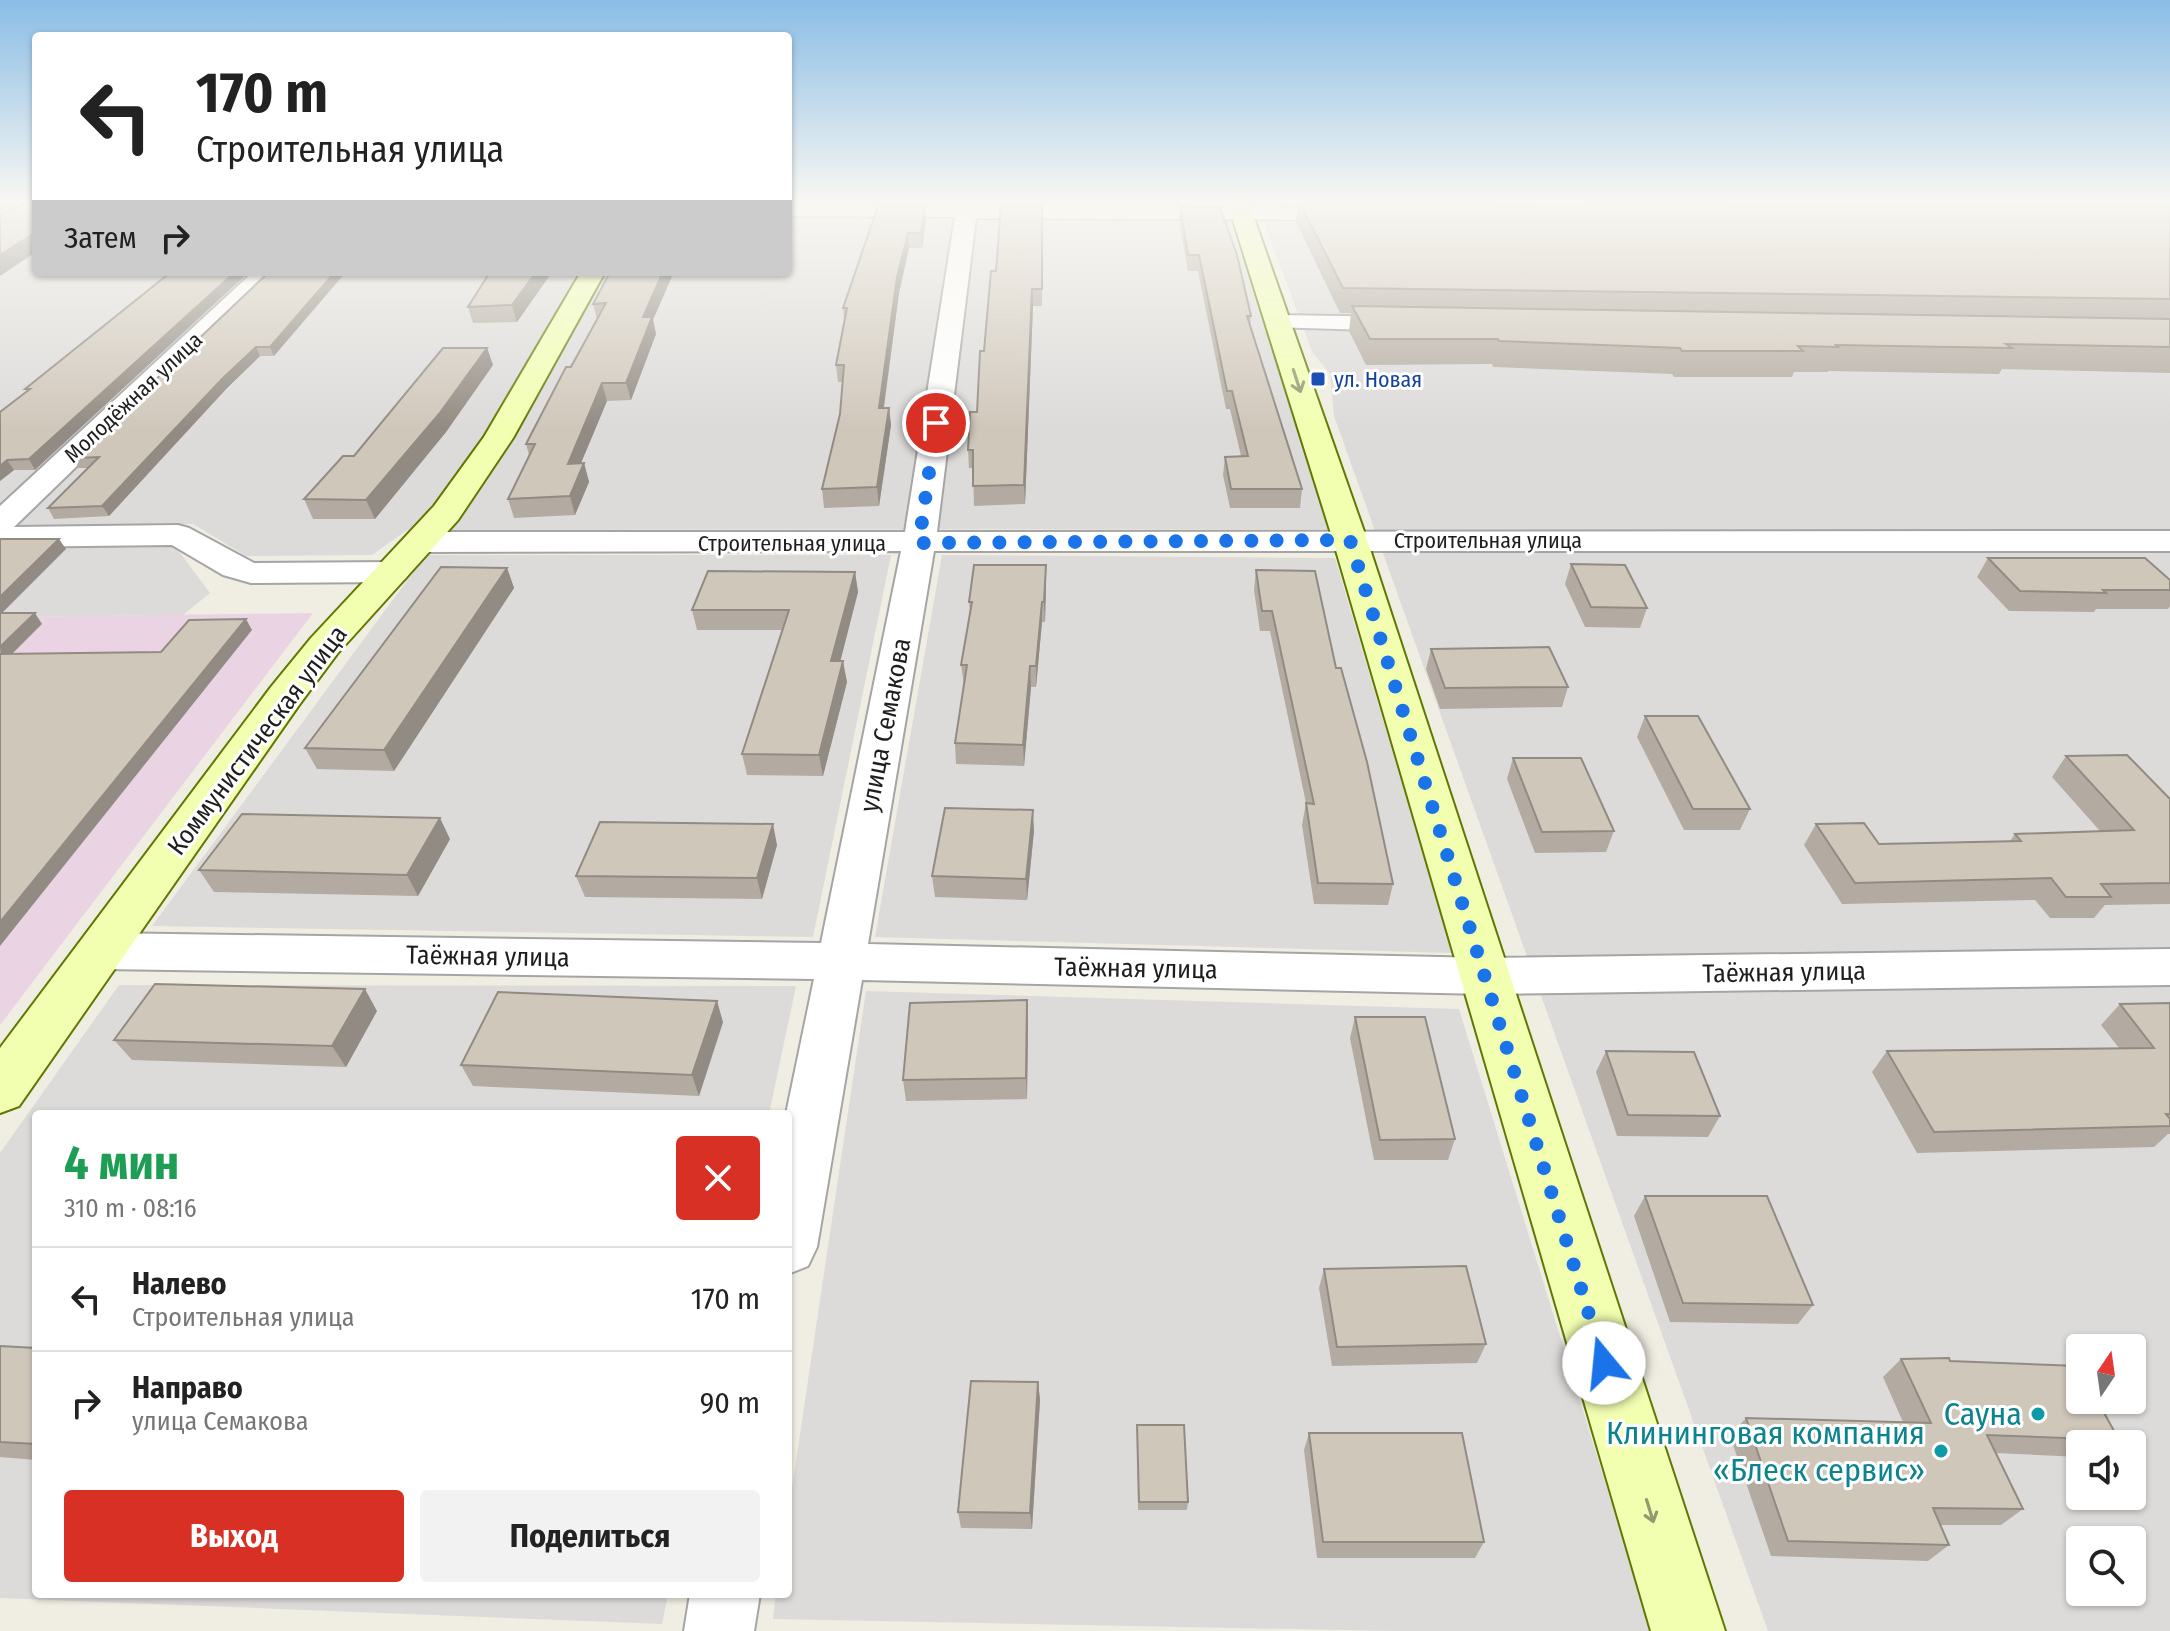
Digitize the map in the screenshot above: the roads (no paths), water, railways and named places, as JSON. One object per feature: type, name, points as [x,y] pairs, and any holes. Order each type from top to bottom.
[{"type":"street","name":"Молодёжная улица","points":[[0,523],[261,277]]},
{"type":"street","name":"Коммунистическая улица","points":[[0,1090],[285,696],[324,646],[446,513],[498,438],[590,277]]},
{"type":"street","name":"улица Семакова","points":[[792,1225],[919,543],[957,277]]},
{"type":"street","points":[[1263,277],[1350,540],[1688,1631]]},
{"type":"street","points":[[1278,322],[1423,324]]},
{"type":"street","points":[[0,537],[178,535],[235,568],[251,573],[393,572]]},
{"type":"street","name":"Строительная улица","points":[[422,542],[2170,541]]},
{"type":"street","name":"Таёжная улица","points":[[102,951],[840,961],[1484,976],[2170,967]]},
{"type":"street","points":[[719,1631],[724,1598]]},
{"type":"place","name":"ул. Новая","points":[[1318,379]]},
{"type":"place","name":"Сауна","points":[[2038,1414]]},
{"type":"place","name":"Клининговая компания «Блеск сервис»","points":[[1941,1451]]}]
